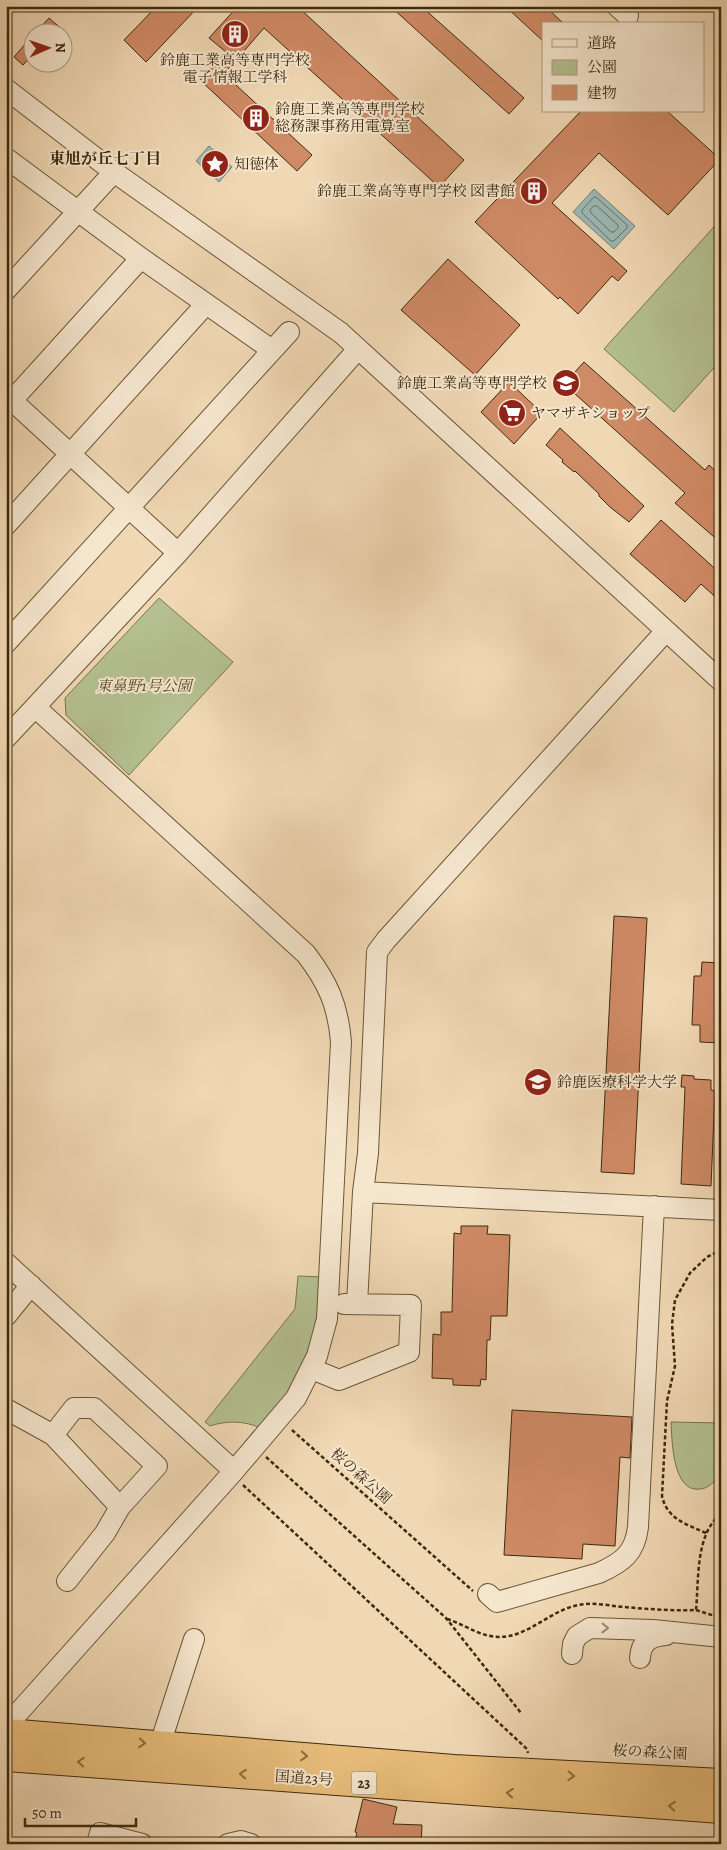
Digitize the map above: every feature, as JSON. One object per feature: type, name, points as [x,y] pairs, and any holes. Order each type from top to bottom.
[{"type":"highway","name":"国道23号","points":[[6,1731],[454,1769],[721,1783]]},
{"type":"highway","name":"国道23号","points":[[6,1756],[721,1809]]},
{"type":"street","points":[[6,90],[114,172],[341,333],[721,682]]},
{"type":"street","points":[[9,165],[78,211],[272,350]]},
{"type":"street","points":[[6,290],[114,172]]},
{"type":"street","points":[[142,258],[8,401],[70,454],[178,553]]},
{"type":"street","points":[[6,525],[206,304]]},
{"type":"street","points":[[6,643],[289,332]]},
{"type":"street","points":[[6,738],[178,553],[358,349]]},
{"type":"street","points":[[358,1304],[368,1153],[375,959],[379,948],[665,632]]},
{"type":"street","points":[[6,1731],[18,1713],[240,1475],[296,1398],[312,1369],[326,1331],[329,1304],[341,1042],[337,1010],[328,988],[306,954],[35,707]]},
{"type":"street","points":[[364,1192],[721,1210]]},
{"type":"street","points":[[481,1592],[497,1602],[599,1573],[614,1566],[633,1548],[637,1539],[638,1527],[654,1206]]},
{"type":"street","points":[[6,1262],[240,1475]]},
{"type":"street","points":[[6,1316],[31,1285]]},
{"type":"street","points":[[312,1369],[340,1380],[409,1352],[411,1305],[329,1304]]},
{"type":"street","points":[[53,1434],[74,1408],[94,1408],[157,1466],[120,1507],[105,1533],[67,1581]]},
{"type":"street","points":[[6,1409],[53,1434],[120,1507]]},
{"type":"street","points":[[572,1654],[573,1644],[577,1636],[590,1628],[614,1628],[721,1638]]},
{"type":"street","points":[[640,1658],[642,1646],[653,1636],[686,1634]]},
{"type":"street","points":[[164,1732],[194,1639]]},
{"type":"street","points":[[97,1844],[100,1833],[142,1844]]},
{"type":"street","points":[[228,1844],[241,1841],[252,1844]]},
{"type":"path","points":[[706,1533],[681,1522],[664,1505],[662,1496],[666,1410],[674,1366],[672,1324],[675,1300],[690,1273],[707,1257],[721,1250]]},
{"type":"path","name":"桜の森公園","points":[[287,1434],[292,1429],[481,1592]]},
{"type":"path","points":[[261,1463],[272,1450]]},
{"type":"path","points":[[265,1456],[446,1618],[521,1712]]},
{"type":"path","points":[[240,1475],[242,1485],[527,1749],[528,1757]]},
{"type":"path","points":[[696,1610],[701,1557],[706,1533],[712,1522],[721,1514]]},
{"type":"path","points":[[446,1618],[486,1635],[501,1637],[527,1631],[567,1608],[587,1603],[667,1611],[696,1610],[721,1618]]},
{"type":"green space","points":[[721,219],[721,360],[674,412],[604,349]]},
{"type":"green space","name":"東鼻野1号公園","points":[[159,598],[233,662],[129,775],[66,715],[65,698]]},
{"type":"green space","points":[[298,1276],[322,1277],[319,1326],[297,1382],[261,1428],[236,1422],[210,1426],[205,1422],[295,1309]]},
{"type":"green space","points":[[671,1422],[721,1423],[721,1477],[709,1486],[701,1489],[691,1488],[684,1483],[679,1474],[673,1452]]},
{"type":"water","points":[[209,146],[232,167],[219,182],[196,161]]},
{"type":"water","points":[[594,189],[635,226],[614,249],[573,212]]},
{"type":"building","points":[[157,6],[199,6],[146,62],[124,40]]},
{"type":"building","points":[[238,6],[297,6],[464,160],[439,187],[264,28],[224,74],[312,155],[297,171],[200,80],[226,52],[209,38]]},
{"type":"building","points":[[390,6],[421,6],[524,98],[509,114]]},
{"type":"building","points":[[505,6],[545,6],[562,22],[542,22],[542,40]]},
{"type":"building","points":[[49,18],[54,22],[45,22]]},
{"type":"building","points":[[22,48],[22,64],[14,57]]},
{"type":"building","points":[[580,112],[668,112],[720,159],[668,215],[599,153],[552,203],[627,271],[618,281],[612,276],[578,314],[560,297],[558,299],[475,222]]},
{"type":"building","points":[[448,259],[520,325],[475,375],[401,310]]},
{"type":"building","points":[[584,362],[705,470],[709,465],[721,476],[721,543],[675,503],[685,493],[564,384]]},
{"type":"building","name":"ヤマザキショップ","points":[[509,382],[542,413],[514,444],[481,412]]},
{"type":"building","points":[[560,428],[644,506],[629,522],[610,507],[599,494],[575,471],[562,462],[563,460],[546,445]]},
{"type":"building","points":[[661,520],[721,574],[721,602],[701,584],[685,602],[630,554]]},
{"type":"building","points":[[614,916],[647,918],[634,1174],[601,1172]]},
{"type":"building","points":[[702,962],[721,963],[721,1043],[700,1042],[700,1025],[692,1025],[694,976],[701,976]]},
{"type":"building","points":[[682,1075],[694,1076],[694,1079],[711,1080],[711,1090],[715,1091],[711,1186],[681,1184],[685,1087],[681,1087]]},
{"type":"building","points":[[461,1226],[488,1226],[487,1234],[510,1235],[507,1316],[491,1316],[490,1340],[487,1340],[486,1380],[481,1379],[480,1386],[453,1385],[453,1379],[432,1378],[433,1334],[441,1335],[441,1312],[452,1312],[454,1233],[461,1234]]},
{"type":"building","points":[[512,1410],[632,1417],[630,1458],[620,1457],[615,1546],[583,1544],[582,1559],[504,1555]]},
{"type":"building","points":[[363,1799],[397,1807],[393,1824],[422,1825],[421,1844],[354,1844]]},
{"type":"place","name":"鈴鹿工業高等専門学校 電子情報工学科","points":[[235,34]]},
{"type":"place","name":"鈴鹿工業高等専門学校 総務課事務用電算室","points":[[256,118]]},
{"type":"place","name":"知徳体","points":[[215,164]]},
{"type":"place","name":"鈴鹿工業高等専門学校 図書館","points":[[534,191]]},
{"type":"place","name":"鈴鹿工業高等専門学校","points":[[566,383]]},
{"type":"place","name":"ヤマザキショップ","points":[[512,413]]},
{"type":"place","name":"鈴鹿医療科学大学","points":[[538,1082]]},
{"type":"district","name":"東旭が丘七丁目","points":[[105,158]]}]
